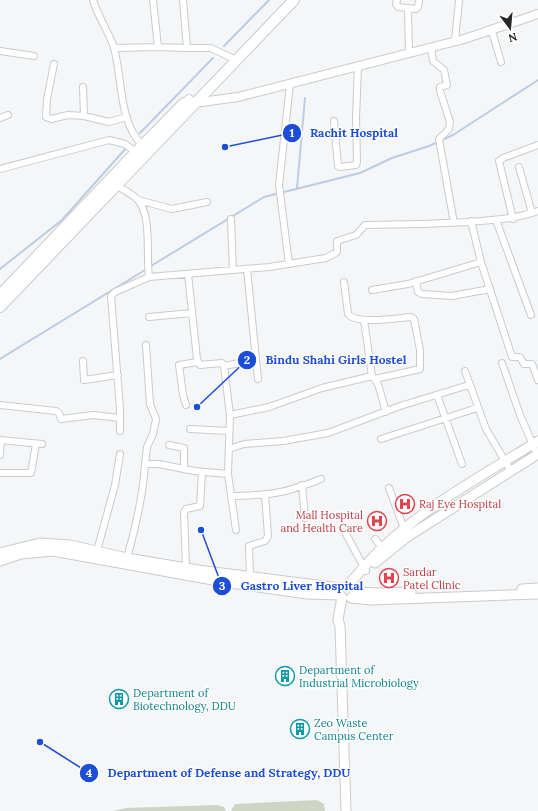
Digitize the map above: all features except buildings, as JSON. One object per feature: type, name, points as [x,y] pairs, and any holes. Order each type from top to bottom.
[{"type":"main road","points":[[0,307],[113,183],[233,58],[285,0]]},
{"type":"main road","points":[[233,58],[294,0]]},
{"type":"main road","points":[[0,295],[113,183]]},
{"type":"main road","points":[[406,534],[427,512],[504,461],[535,443]]},
{"type":"main road","points":[[346,811],[340,626],[347,592],[365,569],[384,550],[406,534],[538,454]]},
{"type":"main road","points":[[0,553],[40,543],[70,545],[127,558],[347,592],[378,594],[538,588]]},
{"type":"main road","points":[[0,561],[21,554],[53,551],[224,582],[307,594],[347,592],[371,600],[538,594]]},
{"type":"street","points":[[93,0],[114,48],[124,107],[134,137],[142,152]]},
{"type":"street","points":[[153,0],[158,47]]},
{"type":"street","points":[[183,0],[187,48]]},
{"type":"street","points":[[397,0],[396,4],[398,7],[408,9],[418,9],[419,0]]},
{"type":"street","points":[[455,41],[459,0]]},
{"type":"street","points":[[408,9],[409,53]]},
{"type":"street","points":[[192,101],[238,97],[290,84],[431,48],[492,30],[538,14]]},
{"type":"street","points":[[492,30],[501,62]]},
{"type":"street","points":[[114,48],[212,48],[233,58]]},
{"type":"street","points":[[431,48],[432,61],[444,70],[447,80],[446,85],[440,87],[440,91],[450,122],[449,129],[439,139],[454,223]]},
{"type":"street","points":[[0,51],[34,56]]},
{"type":"street","points":[[54,64],[47,99],[46,117],[51,119],[68,115],[84,116],[109,122],[127,118]]},
{"type":"street","points":[[334,121],[338,166],[340,167],[356,164],[358,66]]},
{"type":"street","points":[[289,264],[279,185],[290,84]]},
{"type":"street","points":[[83,87],[84,116]]},
{"type":"street","points":[[0,118],[8,116]]},
{"type":"street","points":[[0,169],[109,140],[125,144],[142,152]]},
{"type":"street","points":[[513,219],[499,161],[503,158],[538,145]]},
{"type":"street","points":[[120,431],[118,375],[111,296],[115,292],[149,276],[247,269],[326,258],[337,252],[337,241],[356,236],[365,225],[454,223],[513,219],[535,212],[519,167]]},
{"type":"street","points":[[113,183],[138,200],[172,210],[207,202]]},
{"type":"street","points":[[138,200],[148,226],[147,264],[149,276]]},
{"type":"street","points":[[232,219],[233,270]]},
{"type":"street","points":[[496,220],[531,315]]},
{"type":"street","points":[[470,222],[481,262],[512,357],[520,357],[524,364],[532,364],[538,380]]},
{"type":"street","points":[[372,290],[416,281],[481,262]]},
{"type":"street","points":[[247,269],[258,379]]},
{"type":"street","points":[[188,274],[198,362]]},
{"type":"street","points":[[416,281],[418,292],[422,294],[452,296],[490,289]]},
{"type":"street","points":[[230,415],[269,407],[322,388],[374,377],[419,370],[421,367],[420,350],[413,318],[364,320],[349,316],[344,282]]},
{"type":"street","points":[[149,318],[192,313]]},
{"type":"street","points":[[364,320],[374,377],[386,412]]},
{"type":"street","points":[[127,558],[139,517],[147,447],[153,434],[156,419],[150,404],[146,346]]},
{"type":"street","points":[[186,405],[179,366],[198,362],[200,365],[222,363],[224,366],[255,360]]},
{"type":"street","points":[[83,361],[84,380],[118,375]]},
{"type":"street","points":[[502,363],[535,443],[538,454]]},
{"type":"street","points":[[224,366],[230,415],[228,474],[233,496],[236,530]]},
{"type":"street","points":[[465,371],[477,408],[486,429],[511,471]]},
{"type":"street","points":[[229,449],[244,444],[283,441],[328,433],[469,385]]},
{"type":"street","points":[[437,395],[462,464]]},
{"type":"street","points":[[0,405],[56,411],[59,413],[61,420],[93,415],[120,418]]},
{"type":"street","points":[[381,439],[477,408]]},
{"type":"street","points":[[190,429],[229,431]]},
{"type":"street","points":[[0,455],[1,440],[39,444],[31,473],[0,473]]},
{"type":"street","points":[[168,445],[184,448],[184,469]]},
{"type":"street","points":[[97,551],[115,485],[120,454]]},
{"type":"street","points":[[145,464],[159,464],[202,472],[228,474]]},
{"type":"street","points":[[186,567],[184,512],[186,508],[200,506],[202,472]]},
{"type":"street","points":[[233,496],[265,494],[321,480]]},
{"type":"street","points":[[302,485],[305,518]]},
{"type":"street","points":[[389,488],[406,534]]},
{"type":"street","points":[[250,576],[249,546],[265,540],[268,536],[265,494]]},
{"type":"street","points":[[346,534],[365,569]]},
{"type":"street","points":[[375,539],[384,550]]},
{"type":"green space","points":[[317,800],[324,804],[325,811],[231,811],[235,804]]},
{"type":"green space","points":[[217,805],[224,807],[226,811],[113,811],[126,808]]},
{"type":"waterway","points":[[224,46],[269,0]]},
{"type":"waterway","points":[[140,133],[213,58]]},
{"type":"waterway","points":[[151,266],[264,197],[360,173],[392,158],[429,146],[453,135],[538,80]]},
{"type":"waterway","points":[[297,188],[305,98]]},
{"type":"waterway","points":[[0,269],[62,220],[127,147]]},
{"type":"waterway","points":[[0,359],[145,270]]},
{"type":"place","name":"Rachit Hospital","points":[[225,147]]},
{"type":"place","name":"Bindu Shahi Girls Hostel","points":[[197,407]]},
{"type":"place","name":"Raj Eye Hospital","points":[[405,504]]},
{"type":"place","name":"Mall Hospital and Health Care","points":[[377,521]]},
{"type":"place","name":"Gastro Liver Hospital","points":[[201,530]]},
{"type":"place","name":"Sardar Patel Clinic","points":[[389,578]]},
{"type":"place","name":"Department of Industrial Microbiology","points":[[285,676]]},
{"type":"place","name":"Department of Biotechnology, DDU","points":[[119,699]]},
{"type":"place","name":"Zeo Waste Campus Center","points":[[300,729]]},
{"type":"place","name":"Department of Defense and Strategy, DDU","points":[[40,742]]}]
